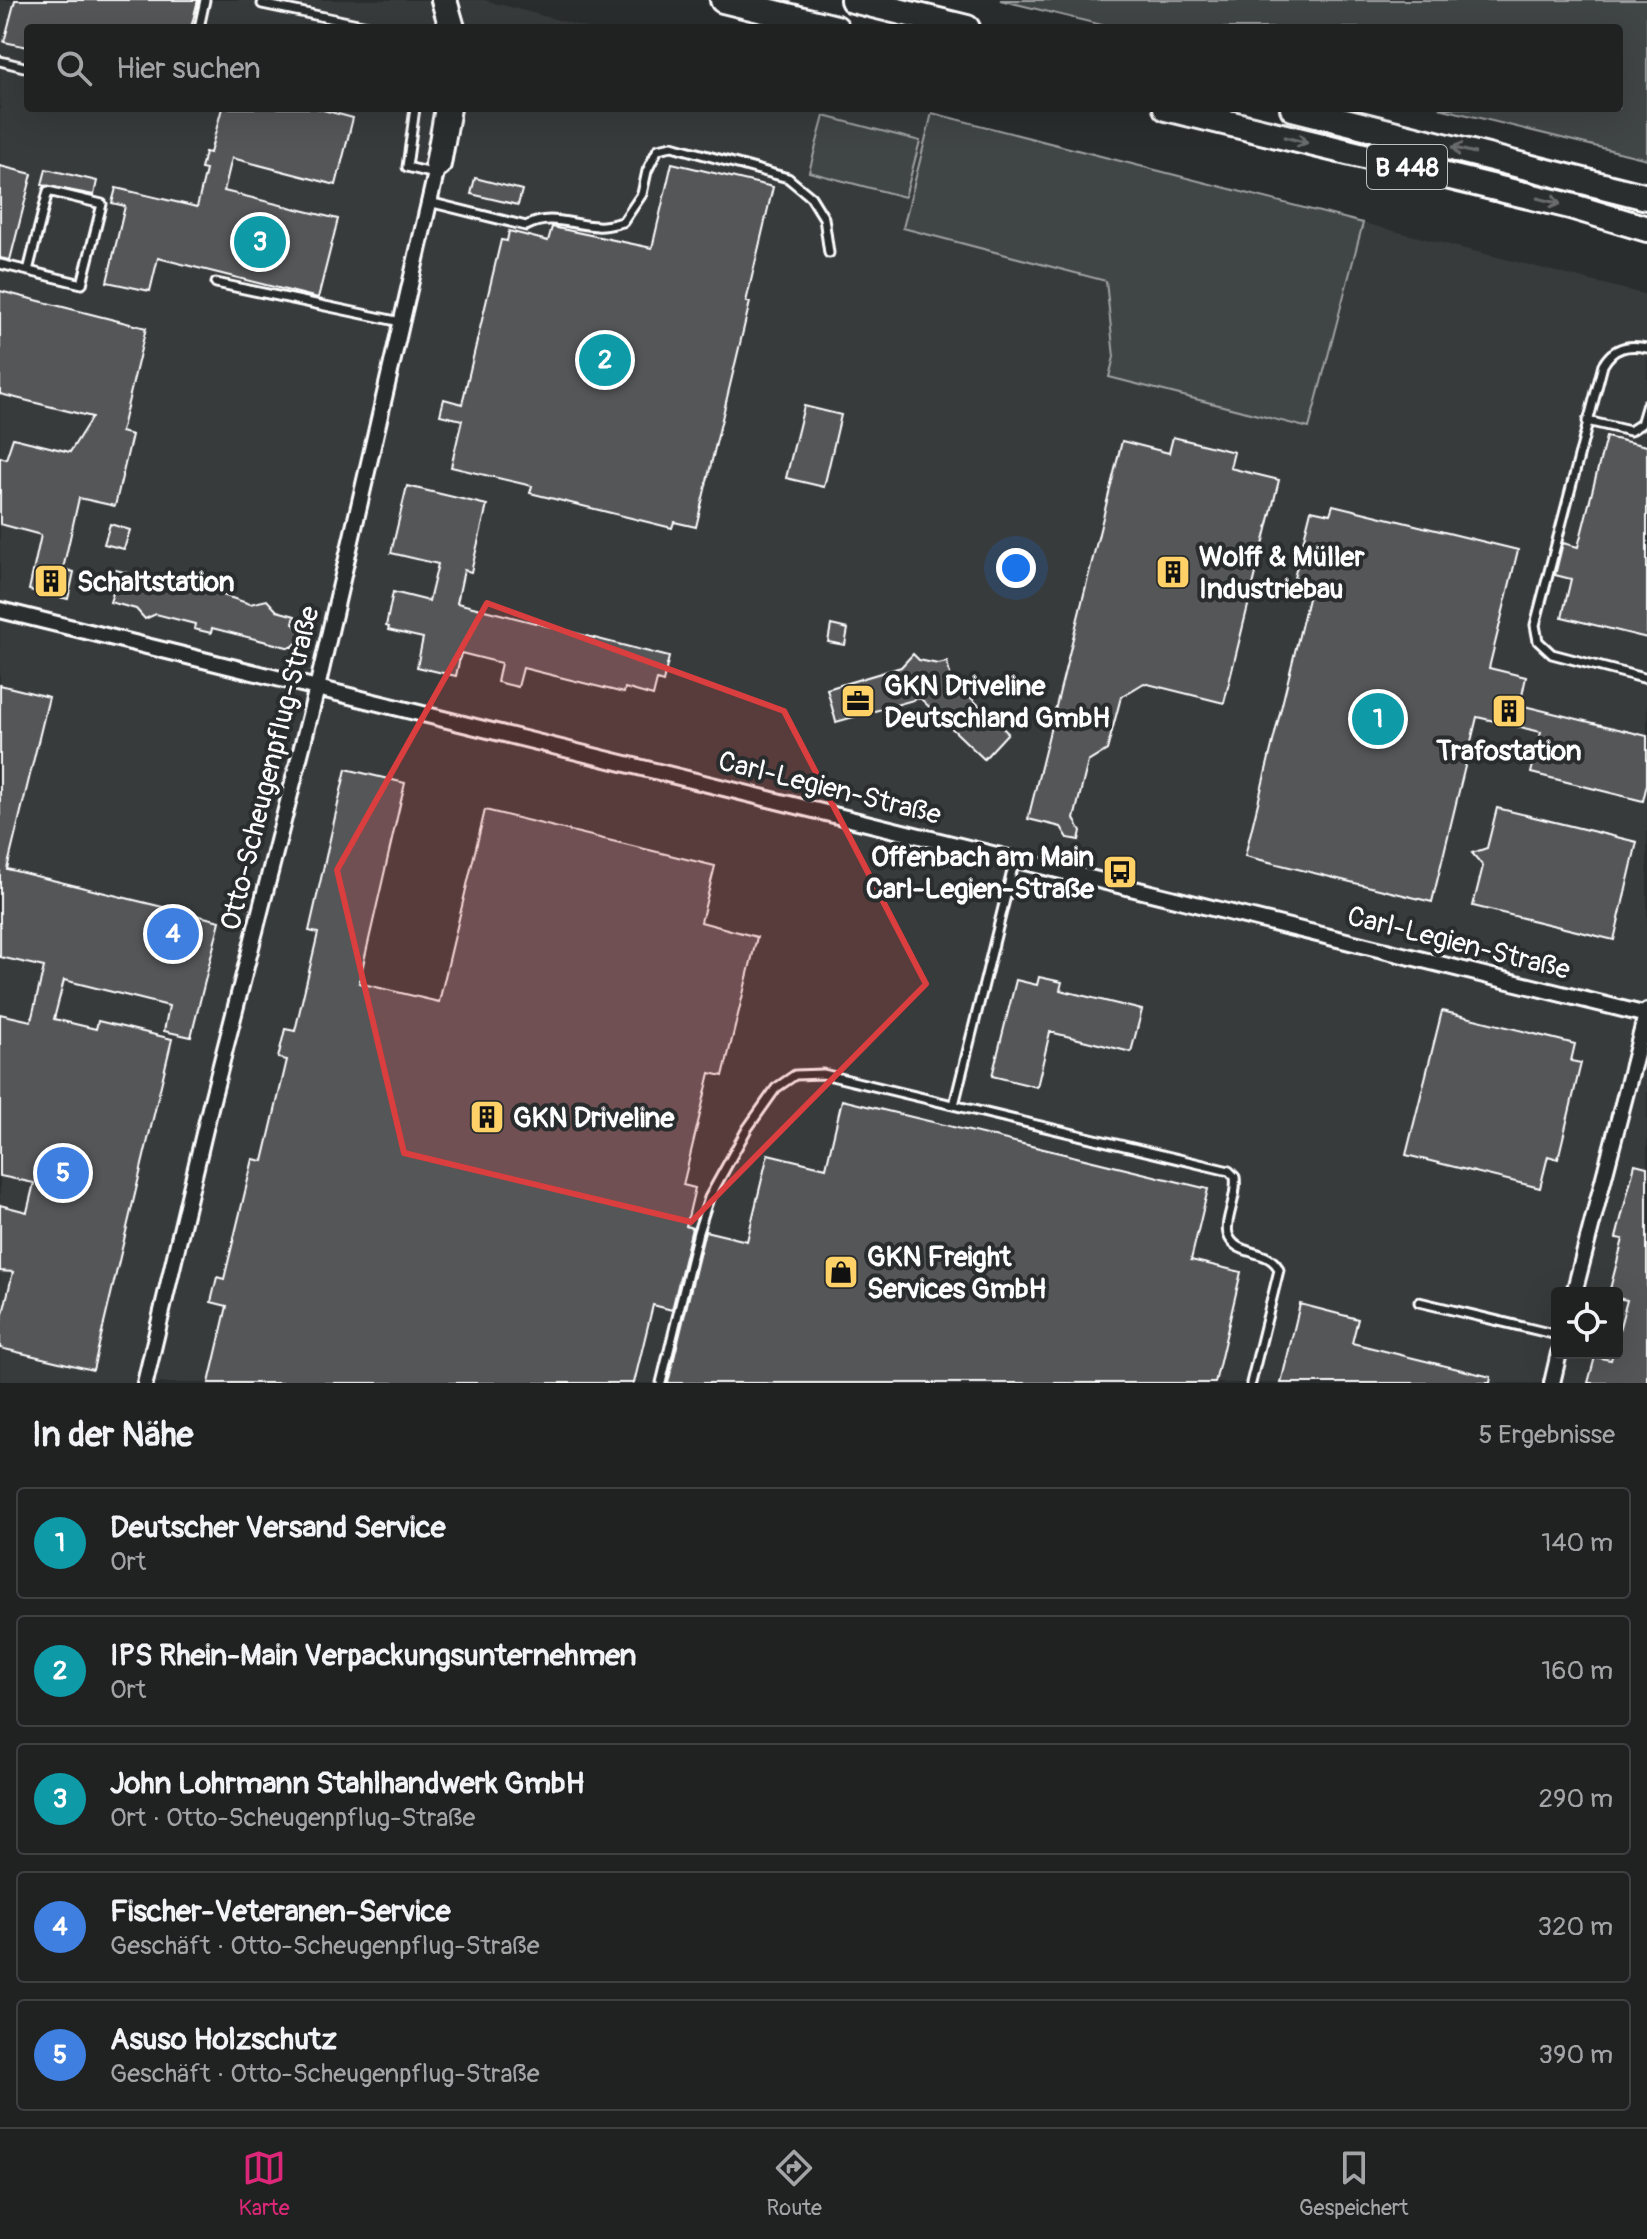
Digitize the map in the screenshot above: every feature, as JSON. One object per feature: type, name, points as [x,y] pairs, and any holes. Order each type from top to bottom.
[{"type":"main road","points":[[444,0],[451,24]]},
{"type":"main road","points":[[723,0],[820,24]]},
{"type":"main road","points":[[853,0],[951,24]]},
{"type":"main road","points":[[436,169],[447,112]]},
{"type":"main road","name":"B 448","points":[[1183,112],[1555,202],[1647,229]]},
{"type":"main road","name":"B 448","points":[[1309,112],[1647,197]]},
{"type":"street","name":"Otto-Scheugenpflug-Straße","points":[[145,1383],[210,1108],[317,688],[436,169]]},
{"type":"street","name":"Carl-Legien-Straße","points":[[0,610],[1647,1014]]},
{"type":"street","points":[[1576,1287],[1647,1014]]},
{"type":"street","points":[[1552,1383],[1558,1359]]},
{"type":"lane","points":[[200,24],[205,0]]},
{"type":"lane","points":[[262,4],[358,24]]},
{"type":"lane","points":[[0,61],[24,67]]},
{"type":"lane","points":[[414,112],[407,167],[436,169]]},
{"type":"lane","points":[[429,202],[526,226],[549,218],[601,227],[623,222],[642,194],[647,171],[658,149],[672,146],[788,178],[811,197],[824,218],[829,253]]},
{"type":"lane","points":[[0,264],[28,271],[82,284],[102,204],[48,191],[28,271]]},
{"type":"lane","points":[[216,283],[401,322]]},
{"type":"lane","points":[[1647,348],[1623,347],[1608,356],[1598,378],[1537,612],[1535,633],[1543,648],[1560,658],[1647,679]]},
{"type":"lane","points":[[1587,421],[1630,431],[1641,424],[1647,404]]},
{"type":"lane","points":[[954,1105],[1015,859]]},
{"type":"lane","points":[[661,1383],[709,1198],[747,1129],[776,1088],[795,1075],[823,1074],[1229,1171],[1235,1177],[1237,1191],[1227,1227],[1228,1235],[1233,1244],[1276,1262],[1279,1270],[1251,1383]]},
{"type":"lane","points":[[1419,1302],[1551,1334]]},
{"type":"highlighted area","points":[[487,603],[784,711],[926,984],[691,1222],[404,1153],[337,870]]},
{"type":"shaded area","points":[[0,0],[484,0],[573,24],[24,24],[24,112],[932,113],[903,228],[1106,281],[1114,357],[1110,377],[1309,427],[1363,223],[1647,295],[1647,1383],[0,1383]]},
{"type":"shaded area","points":[[1000,0],[1647,0],[1647,159],[1455,112],[1623,112],[1623,24],[1098,24]]},
{"type":"shaded area","points":[[932,113],[1363,223],[1309,428],[1109,377],[1114,357],[1106,281],[903,228]]},
{"type":"shaded area","points":[[824,116],[920,141],[905,197],[809,172]]},
{"type":"building","points":[[15,0],[198,0],[192,24],[24,24],[24,46],[4,42]]},
{"type":"building","points":[[221,112],[331,112],[353,118],[336,185],[232,158],[224,191],[338,219],[318,298],[158,258],[150,291],[107,282],[125,206],[112,203],[116,188],[197,207],[206,170],[201,169],[205,152],[210,153]]},
{"type":"building","points":[[672,163],[773,187],[746,302],[750,302],[696,527],[674,522],[672,528],[530,493],[532,486],[451,467],[462,420],[440,415],[444,399],[462,404],[501,240],[507,241],[509,231],[548,241],[552,227],[652,248]]},
{"type":"building","points":[[0,166],[32,174],[10,260],[0,258]]},
{"type":"building","points":[[46,169],[97,181],[94,195],[42,185]]},
{"type":"building","points":[[475,178],[522,190],[518,205],[471,194]]},
{"type":"building","points":[[0,291],[146,328],[121,432],[132,435],[115,506],[79,498],[63,569],[74,572],[68,599],[29,590],[41,535],[0,524],[0,457],[6,459],[13,438],[70,452],[92,417],[0,394]]},
{"type":"building","points":[[804,406],[841,415],[824,487],[786,478]]},
{"type":"building","name":"Wolff & Müller Industriebau","points":[[1173,437],[1234,452],[1230,468],[1279,480],[1224,703],[1144,683],[1121,697],[1107,750],[1088,762],[1074,819],[1081,831],[1079,840],[1068,838],[1061,827],[1028,819],[1122,441],[1169,453]]},
{"type":"building","points":[[1606,437],[1647,446],[1647,638],[1562,617],[1571,579],[1555,575],[1563,543],[1578,547]]},
{"type":"building","points":[[407,486],[487,505],[471,572],[464,570],[457,603],[669,657],[663,682],[657,680],[653,696],[625,688],[624,693],[523,668],[518,687],[497,682],[501,663],[461,653],[456,676],[417,667],[423,638],[388,630],[386,626],[393,592],[429,601],[438,564],[391,553]]},
{"type":"building","points":[[1333,505],[1518,550],[1489,668],[1526,677],[1520,705],[1647,736],[1647,784],[1643,801],[1531,773],[1541,732],[1477,717],[1432,902],[1245,856],[1312,582],[1294,578],[1311,510],[1330,514]]},
{"type":"building","points":[[110,524],[130,530],[124,549],[104,544]]},
{"type":"building","points":[[116,570],[206,593],[207,590],[250,604],[267,600],[277,611],[295,616],[293,623],[299,631],[300,640],[287,647],[212,628],[211,633],[194,629],[195,624],[156,614],[145,619],[136,609],[110,602],[113,593],[107,579]]},
{"type":"building","points":[[831,625],[848,629],[845,645],[828,642]]},
{"type":"building","points":[[913,654],[919,660],[938,664],[947,662],[951,679],[1008,733],[984,759],[920,698],[836,722],[827,689],[901,667]]},
{"type":"building","points":[[0,685],[49,697],[7,869],[220,921],[191,1037],[164,1031],[169,1006],[64,980],[54,1019],[96,1029],[98,1021],[172,1039],[93,1370],[0,1348],[0,1326],[13,1272],[0,1271],[0,1205],[27,1212],[34,1183],[0,1176],[0,1014],[31,1021],[44,967],[0,957]]},
{"type":"building","name":"GKN Driveline","points":[[346,769],[405,783],[359,983],[439,1002],[485,810],[715,866],[701,922],[757,937],[723,1076],[710,1073],[683,1185],[695,1188],[686,1226],[692,1228],[672,1310],[653,1305],[634,1383],[209,1383],[227,1306],[211,1302],[217,1277],[224,1279],[253,1159],[263,1161],[287,1060],[278,1058],[285,1029],[295,1031],[318,933],[309,931]]},
{"type":"building","points":[[1497,808],[1637,842],[1614,940],[1473,906],[1483,866],[1472,853],[1487,848]]},
{"type":"building","points":[[1039,977],[1062,982],[1060,990],[1142,1010],[1131,1052],[1050,1032],[1037,1087],[992,1076],[1016,980],[1037,985]]},
{"type":"building","points":[[1442,1011],[1575,1044],[1571,1061],[1581,1063],[1558,1159],[1548,1156],[1540,1188],[1406,1155]]},
{"type":"building","points":[[842,1100],[1208,1189],[1191,1260],[1241,1272],[1215,1383],[668,1383],[705,1231],[747,1241],[768,1154],[826,1168]]},
{"type":"building","points":[[1635,1164],[1647,1167],[1647,1383],[1588,1383],[1594,1359],[1623,1359],[1623,1315],[1627,1300],[1623,1299],[1623,1287],[1611,1287],[1623,1239],[1616,1238]]},
{"type":"building","points":[[1300,1304],[1358,1319],[1352,1343],[1491,1377],[1490,1383],[1281,1383]]},
{"type":"place","name":"John Lohrmann Stahlhandwerk GmbH","points":[[260,242]]},
{"type":"place","name":"IPS Rhein-Main Verpackungsunternehmen","points":[[605,360]]},
{"type":"place","name":"Wolff & Müller Industriebau","points":[[1173,572]]},
{"type":"place","name":"Schaltstation","points":[[51,581]]},
{"type":"place","name":"GKN Driveline Deutschland GmbH","points":[[858,701]]},
{"type":"place","name":"Trafostation","points":[[1509,711]]},
{"type":"place","name":"Deutscher Versand Service","points":[[1378,719]]},
{"type":"place","name":"Offenbach am Main Carl-Legien-Straße","points":[[1120,872]]},
{"type":"place","name":"Fischer-Veteranen-Service","points":[[173,934]]},
{"type":"place","name":"GKN Driveline","points":[[487,1117]]},
{"type":"place","name":"Asuso Holzschutz","points":[[63,1173]]},
{"type":"place","name":"GKN Freight Services GmbH","points":[[841,1272]]}]
